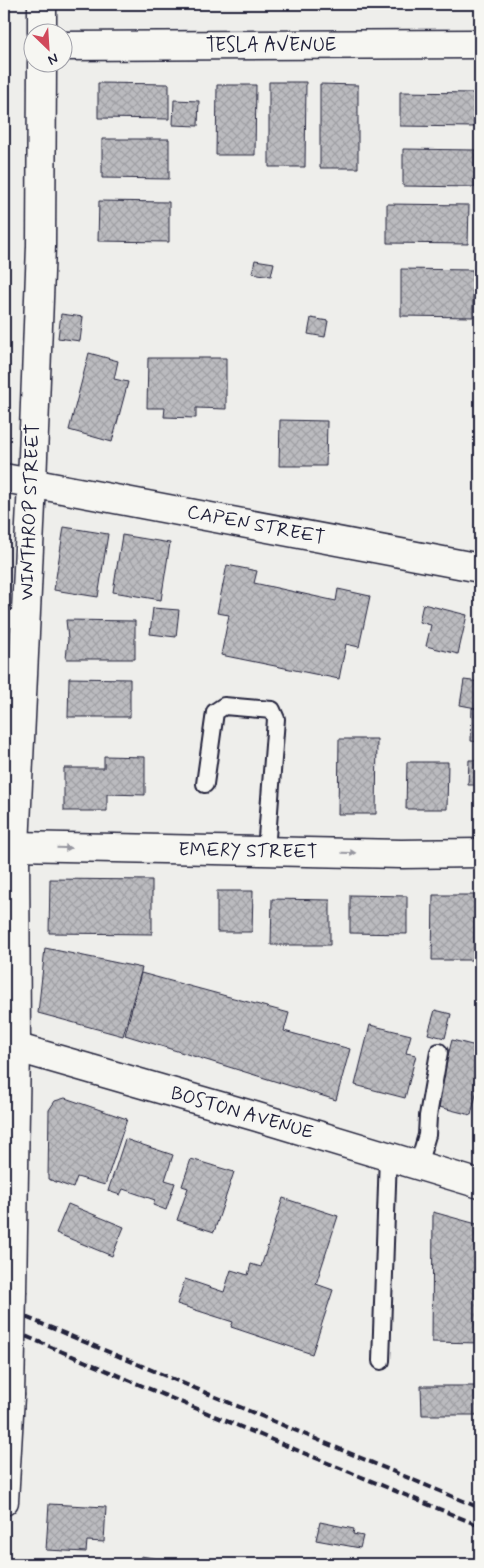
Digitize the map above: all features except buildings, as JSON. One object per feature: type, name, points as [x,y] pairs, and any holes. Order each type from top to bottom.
[{"type":"street","points":[[42,4],[42,22]]},
{"type":"street","name":"TESLA AVENUE","points":[[72,46],[480,44]]},
{"type":"street","name":"WINTHROP STREET","points":[[4,1501],[10,1396],[12,1291],[10,1046],[16,846],[10,808],[15,619],[32,483],[41,246],[42,72]]},
{"type":"street","name":"CAPEN STREET","points":[[4,478],[480,568]]},
{"type":"street","name":"EMERY STREET","points":[[16,846],[401,854],[480,853]]},
{"type":"street","name":"BOSTON AVENUE","points":[[10,1046],[254,1116],[480,1184]]},
{"type":"lane","points":[[205,784],[215,712],[224,706],[272,710],[276,719],[266,851]]},
{"type":"lane","points":[[418,1165],[427,1135],[428,1116],[439,1052]]},
{"type":"lane","points":[[381,1361],[388,1156]]},
{"type":"railway","points":[[4,1308],[480,1508]]},
{"type":"railway","points":[[4,1327],[480,1526]]}]
